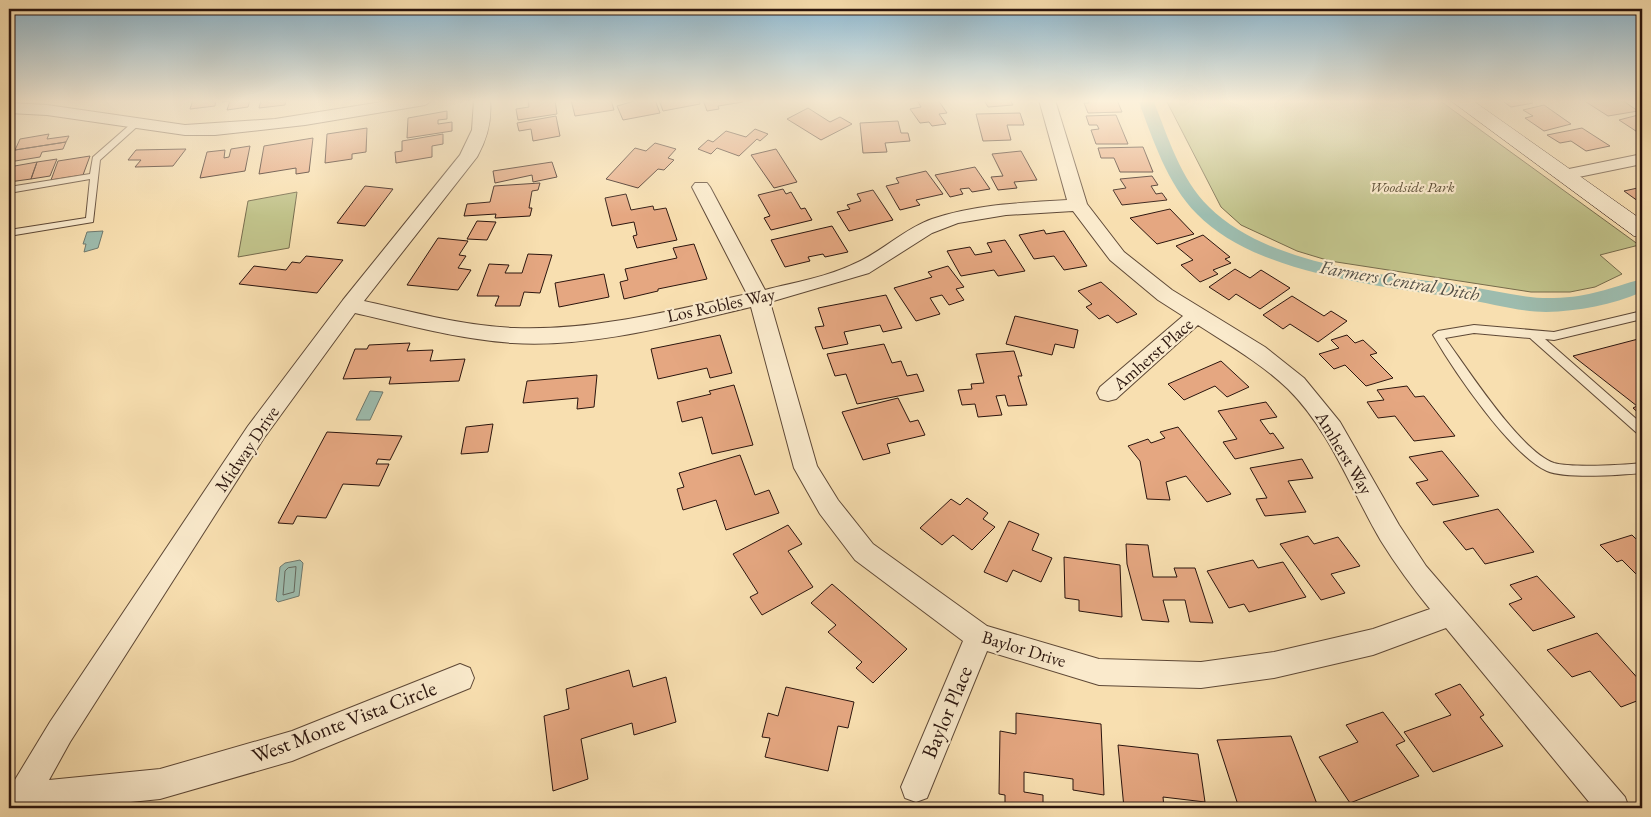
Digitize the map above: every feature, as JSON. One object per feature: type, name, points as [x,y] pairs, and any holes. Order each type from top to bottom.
[{"type":"street","name":"Midway Drive","points":[[16,802],[251,440],[350,305],[468,157],[479,138]]},
{"type":"street","name":"Amherst Way","points":[[1057,138],[1078,205],[1116,256],[1137,274],[1197,315],[1257,352],[1296,384],[1315,405],[1332,428],[1390,533],[1417,574],[1614,808]]},
{"type":"street","points":[[1512,138],[1642,231]]},
{"type":"street","points":[[1564,175],[1642,159]]},
{"type":"street","name":"Baylor Drive","points":[[701,187],[759,298],[806,468],[828,507],[864,552],[979,636],[1100,672],[1201,676],[1274,665],[1373,642],[1451,614]]},
{"type":"street","name":"Los Robles Way","points":[[350,305],[480,333],[536,336],[612,328],[759,298],[854,272],[934,224],[953,218],[986,213],[1078,205]]},
{"type":"street","name":"Amherst Place","points":[[1108,393],[1197,315]]},
{"type":"street","name":"Baylor Place","points":[[916,787],[979,636]]},
{"type":"street","name":"West Monte Vista Circle","points":[[16,802],[160,784],[292,746],[460,678]]},
{"type":"lane","points":[[9,233],[90,220],[96,159],[120,138]]},
{"type":"lane","points":[[9,190],[94,176]]},
{"type":"lane","points":[[1642,315],[1554,336],[1474,329],[1438,335],[1471,383],[1532,456],[1553,468],[1642,468]]},
{"type":"lane","points":[[1534,335],[1642,431]]},
{"type":"green space","name":"Woodside Park","points":[[1186,138],[1492,138],[1639,245],[1600,255],[1622,274],[1595,287],[1570,292],[1531,292],[1330,261],[1297,251],[1241,225],[1221,207]]},
{"type":"green space","points":[[297,192],[289,248],[238,257],[248,201]]},
{"type":"water","points":[[103,231],[98,248],[84,252],[86,244],[83,244],[87,232]]},
{"type":"water","points":[[370,391],[383,392],[370,420],[356,420]]},
{"type":"water","points":[[300,560],[303,563],[299,596],[278,602],[276,600],[280,567],[285,563]]},
{"type":"building","points":[[68,138],[66,142],[15,150],[20,139]]},
{"type":"building","points":[[313,138],[309,172],[296,174],[296,168],[259,174],[264,146]]},
{"type":"building","points":[[327,138],[367,138],[366,152],[352,154],[352,159],[325,163]]},
{"type":"building","points":[[419,138],[443,138],[443,144],[432,146],[432,157],[396,163],[395,152],[402,151],[402,141]]},
{"type":"building","points":[[533,138],[549,138],[533,141]]},
{"type":"building","points":[[718,138],[763,138],[760,141],[757,139],[739,156],[717,148],[711,154],[698,149],[708,140],[713,142]]},
{"type":"building","points":[[862,138],[909,138],[910,141],[885,143],[887,152],[863,153]]},
{"type":"building","points":[[982,138],[1011,138],[1011,140],[983,141]]},
{"type":"building","points":[[1094,138],[1126,138],[1128,144],[1096,144]]},
{"type":"building","points":[[1552,138],[1598,138],[1610,146],[1586,151],[1571,141],[1560,143]]},
{"type":"building","points":[[66,142],[63,149],[42,152],[40,157],[9,162],[15,150]]},
{"type":"building","points":[[655,143],[676,149],[668,158],[674,160],[664,170],[658,169],[638,188],[606,179],[635,148],[646,151]]},
{"type":"building","points":[[250,146],[245,171],[200,178],[207,152],[225,150],[224,158],[229,157],[231,149]]},
{"type":"building","points":[[1143,147],[1153,172],[1120,172],[1114,158],[1101,158],[1098,148]]},
{"type":"building","points":[[186,149],[173,166],[135,167],[141,160],[128,160],[136,150]]},
{"type":"building","points":[[776,149],[797,182],[774,188],[751,155]]},
{"type":"building","points":[[1021,151],[1037,180],[1014,182],[1017,188],[998,190],[991,177],[1003,176],[992,154]]},
{"type":"building","points":[[90,156],[83,175],[51,180],[58,161]]},
{"type":"building","points":[[57,159],[50,176],[31,179],[37,162]]},
{"type":"building","points":[[37,162],[31,179],[9,182],[9,167]]},
{"type":"building","points":[[552,162],[557,177],[533,182],[532,175],[495,183],[493,171]]},
{"type":"building","points":[[975,167],[990,189],[972,192],[969,188],[960,189],[963,194],[950,197],[935,175]]},
{"type":"building","points":[[926,171],[943,194],[916,200],[920,205],[900,210],[886,186],[899,183],[896,178]]},
{"type":"building","points":[[1152,176],[1158,185],[1151,186],[1156,194],[1162,193],[1167,200],[1122,205],[1113,190],[1126,188],[1120,179]]},
{"type":"building","points":[[540,183],[538,190],[532,191],[529,208],[532,208],[530,216],[495,218],[496,214],[464,216],[467,204],[490,202],[494,186]]},
{"type":"building","points":[[365,186],[393,189],[365,226],[337,223]]},
{"type":"building","points":[[1642,187],[1642,204],[1624,191]]},
{"type":"building","points":[[783,189],[786,194],[791,192],[801,209],[805,208],[812,220],[771,230],[764,218],[770,216],[758,195]]},
{"type":"building","points":[[873,190],[893,220],[849,231],[837,212],[850,209],[847,205],[861,201],[857,194]]},
{"type":"building","points":[[626,194],[631,210],[653,206],[654,210],[666,208],[677,240],[637,248],[633,236],[637,235],[634,222],[612,226],[605,198]]},
{"type":"building","points":[[1170,209],[1194,234],[1157,244],[1130,218]]},
{"type":"building","points":[[477,221],[496,222],[487,240],[467,239]]},
{"type":"building","points":[[832,226],[848,252],[825,257],[823,254],[808,257],[810,261],[785,267],[771,240]]},
{"type":"building","points":[[1044,230],[1046,234],[1064,231],[1087,266],[1064,270],[1054,256],[1034,259],[1019,235]]},
{"type":"building","points":[[1203,235],[1230,257],[1225,259],[1231,263],[1213,270],[1218,274],[1200,282],[1181,265],[1193,260],[1176,246]]},
{"type":"building","points":[[438,238],[468,241],[459,255],[466,256],[458,268],[471,270],[458,290],[407,285]]},
{"type":"building","points":[[1005,240],[1025,271],[998,276],[994,270],[961,276],[947,251],[970,247],[975,255],[992,252],[987,243]]},
{"type":"building","points":[[694,244],[707,279],[658,289],[658,291],[624,299],[620,282],[628,280],[625,269],[677,258],[673,248]]},
{"type":"building","points":[[528,254],[552,255],[540,293],[524,292],[520,306],[495,306],[499,296],[477,296],[489,264],[509,265],[505,273],[522,273]]},
{"type":"building","points":[[306,256],[343,260],[317,293],[239,284],[254,266],[286,270],[292,262],[300,263]]},
{"type":"building","points":[[948,266],[964,287],[956,289],[964,300],[949,305],[942,295],[930,298],[940,314],[916,321],[894,288],[932,277],[928,272]]},
{"type":"building","points":[[1235,269],[1250,278],[1261,270],[1290,288],[1260,309],[1236,294],[1229,300],[1209,287]]},
{"type":"building","points":[[604,274],[609,297],[559,307],[555,283]]},
{"type":"building","points":[[1101,282],[1137,314],[1117,323],[1108,315],[1099,319],[1086,307],[1092,304],[1078,291]]},
{"type":"building","points":[[886,295],[902,328],[883,332],[880,325],[844,332],[848,344],[823,349],[815,327],[824,326],[818,308]]},
{"type":"building","points":[[1292,296],[1324,316],[1331,311],[1347,321],[1318,342],[1290,324],[1283,329],[1263,315]]},
{"type":"building","points":[[1015,316],[1078,330],[1074,348],[1055,344],[1052,355],[1006,344]]},
{"type":"building","points":[[720,335],[732,373],[710,378],[707,368],[658,379],[651,349]]},
{"type":"building","points":[[1347,335],[1355,343],[1363,340],[1377,353],[1370,355],[1393,378],[1366,386],[1345,365],[1334,369],[1319,354],[1339,348],[1331,340]]},
{"type":"building","points":[[1642,338],[1642,416],[1633,408],[1637,406],[1573,356]]},
{"type":"building","points":[[410,343],[407,351],[433,350],[430,361],[465,359],[459,381],[389,384],[391,377],[343,379],[355,349],[367,349],[369,345]]},
{"type":"building","points":[[884,344],[892,363],[901,361],[907,376],[917,374],[924,391],[857,404],[846,374],[835,376],[827,354]]},
{"type":"building","points":[[1014,351],[1022,376],[1018,376],[1027,405],[1008,406],[1005,395],[996,396],[1002,415],[978,417],[975,404],[962,405],[958,390],[972,389],[971,384],[984,383],[976,354]]},
{"type":"building","points":[[1221,361],[1249,387],[1227,397],[1215,386],[1184,400],[1168,384]]},
{"type":"building","points":[[597,375],[594,407],[577,409],[578,398],[523,403],[527,381]]},
{"type":"building","points":[[734,385],[753,445],[712,454],[702,417],[682,422],[677,402],[711,394],[709,391]]},
{"type":"building","points":[[1407,386],[1415,397],[1424,396],[1455,436],[1414,441],[1395,416],[1378,418],[1367,402],[1384,400],[1377,390]]},
{"type":"building","points":[[898,398],[910,422],[918,420],[925,435],[887,444],[890,453],[863,460],[842,412]]},
{"type":"building","points":[[1266,402],[1277,417],[1260,420],[1270,434],[1273,433],[1284,448],[1235,459],[1223,442],[1237,439],[1218,411]]},
{"type":"building","points":[[493,424],[488,452],[461,454],[466,427]]},
{"type":"building","points":[[1178,427],[1231,494],[1207,502],[1186,476],[1166,482],[1170,500],[1147,499],[1140,461],[1128,446],[1148,439],[1151,443],[1165,438],[1160,432]]},
{"type":"building","points":[[327,432],[402,436],[390,460],[378,459],[376,464],[389,464],[379,486],[343,484],[326,518],[297,516],[293,524],[278,523]]},
{"type":"building","points":[[1442,451],[1479,496],[1433,505],[1416,483],[1428,480],[1409,457]]},
{"type":"building","points":[[740,455],[755,495],[769,490],[779,513],[726,530],[716,500],[683,510],[677,489],[684,487],[679,473]]},
{"type":"building","points":[[1302,459],[1313,478],[1288,481],[1306,512],[1265,516],[1256,499],[1267,498],[1250,468]]},
{"type":"building","points":[[967,498],[988,513],[983,519],[995,527],[972,550],[953,535],[942,545],[920,528],[951,499],[960,505]]},
{"type":"building","points":[[1498,509],[1534,552],[1485,564],[1473,548],[1466,550],[1443,522]]},
{"type":"building","points":[[1009,521],[1039,534],[1032,550],[1052,558],[1041,582],[1013,570],[1007,582],[984,572]]},
{"type":"building","points":[[788,525],[802,544],[788,551],[813,587],[762,615],[750,597],[758,593],[733,554]]},
{"type":"building","points":[[1632,535],[1642,545],[1642,580],[1622,560],[1617,562],[1600,545]]},
{"type":"building","points":[[1308,536],[1314,544],[1338,537],[1360,566],[1331,574],[1345,593],[1321,600],[1280,544]]},
{"type":"building","points":[[1126,544],[1148,545],[1153,577],[1177,577],[1174,568],[1195,568],[1213,623],[1190,622],[1185,600],[1163,600],[1169,622],[1142,620],[1127,564]]},
{"type":"building","points":[[1064,557],[1120,565],[1122,617],[1079,611],[1079,600],[1065,598]]},
{"type":"building","points":[[1253,560],[1258,568],[1283,562],[1306,597],[1249,612],[1244,604],[1229,608],[1207,571]]},
{"type":"building","points":[[1537,576],[1575,617],[1533,631],[1509,604],[1522,599],[1510,585]]},
{"type":"building","points":[[832,584],[907,649],[873,683],[856,668],[862,662],[828,632],[836,625],[811,603]]},
{"type":"building","points":[[1597,633],[1642,683],[1642,699],[1621,707],[1590,671],[1572,677],[1547,650]]},
{"type":"building","points":[[629,670],[633,687],[666,677],[676,722],[634,735],[632,723],[581,739],[588,779],[553,791],[544,716],[569,709],[566,689]]},
{"type":"building","points":[[1460,684],[1484,715],[1480,717],[1503,746],[1433,772],[1404,732],[1451,715],[1435,694]]},
{"type":"building","points":[[786,687],[854,702],[848,728],[838,726],[828,771],[765,757],[770,738],[762,737],[768,713],[778,716]]},
{"type":"building","points":[[1383,712],[1405,741],[1396,745],[1419,776],[1350,803],[1319,757],[1358,742],[1346,725]]},
{"type":"building","points":[[1016,713],[1101,724],[1104,795],[1073,790],[1073,779],[1024,772],[1024,792],[1043,795],[1043,808],[1005,808],[1005,795],[999,794],[1000,731],[1016,734]]},
{"type":"building","points":[[1291,736],[1317,804],[1239,808],[1217,740]]},
{"type":"building","points":[[1118,745],[1198,754],[1205,802],[1163,797],[1164,808],[1124,808]]},
{"type":"waterway","name":"Farmers Central Ditch","points":[[1161,138],[1177,173],[1193,200],[1203,211],[1224,228],[1249,242],[1307,264],[1367,277],[1543,305],[1594,301],[1642,285]]}]
